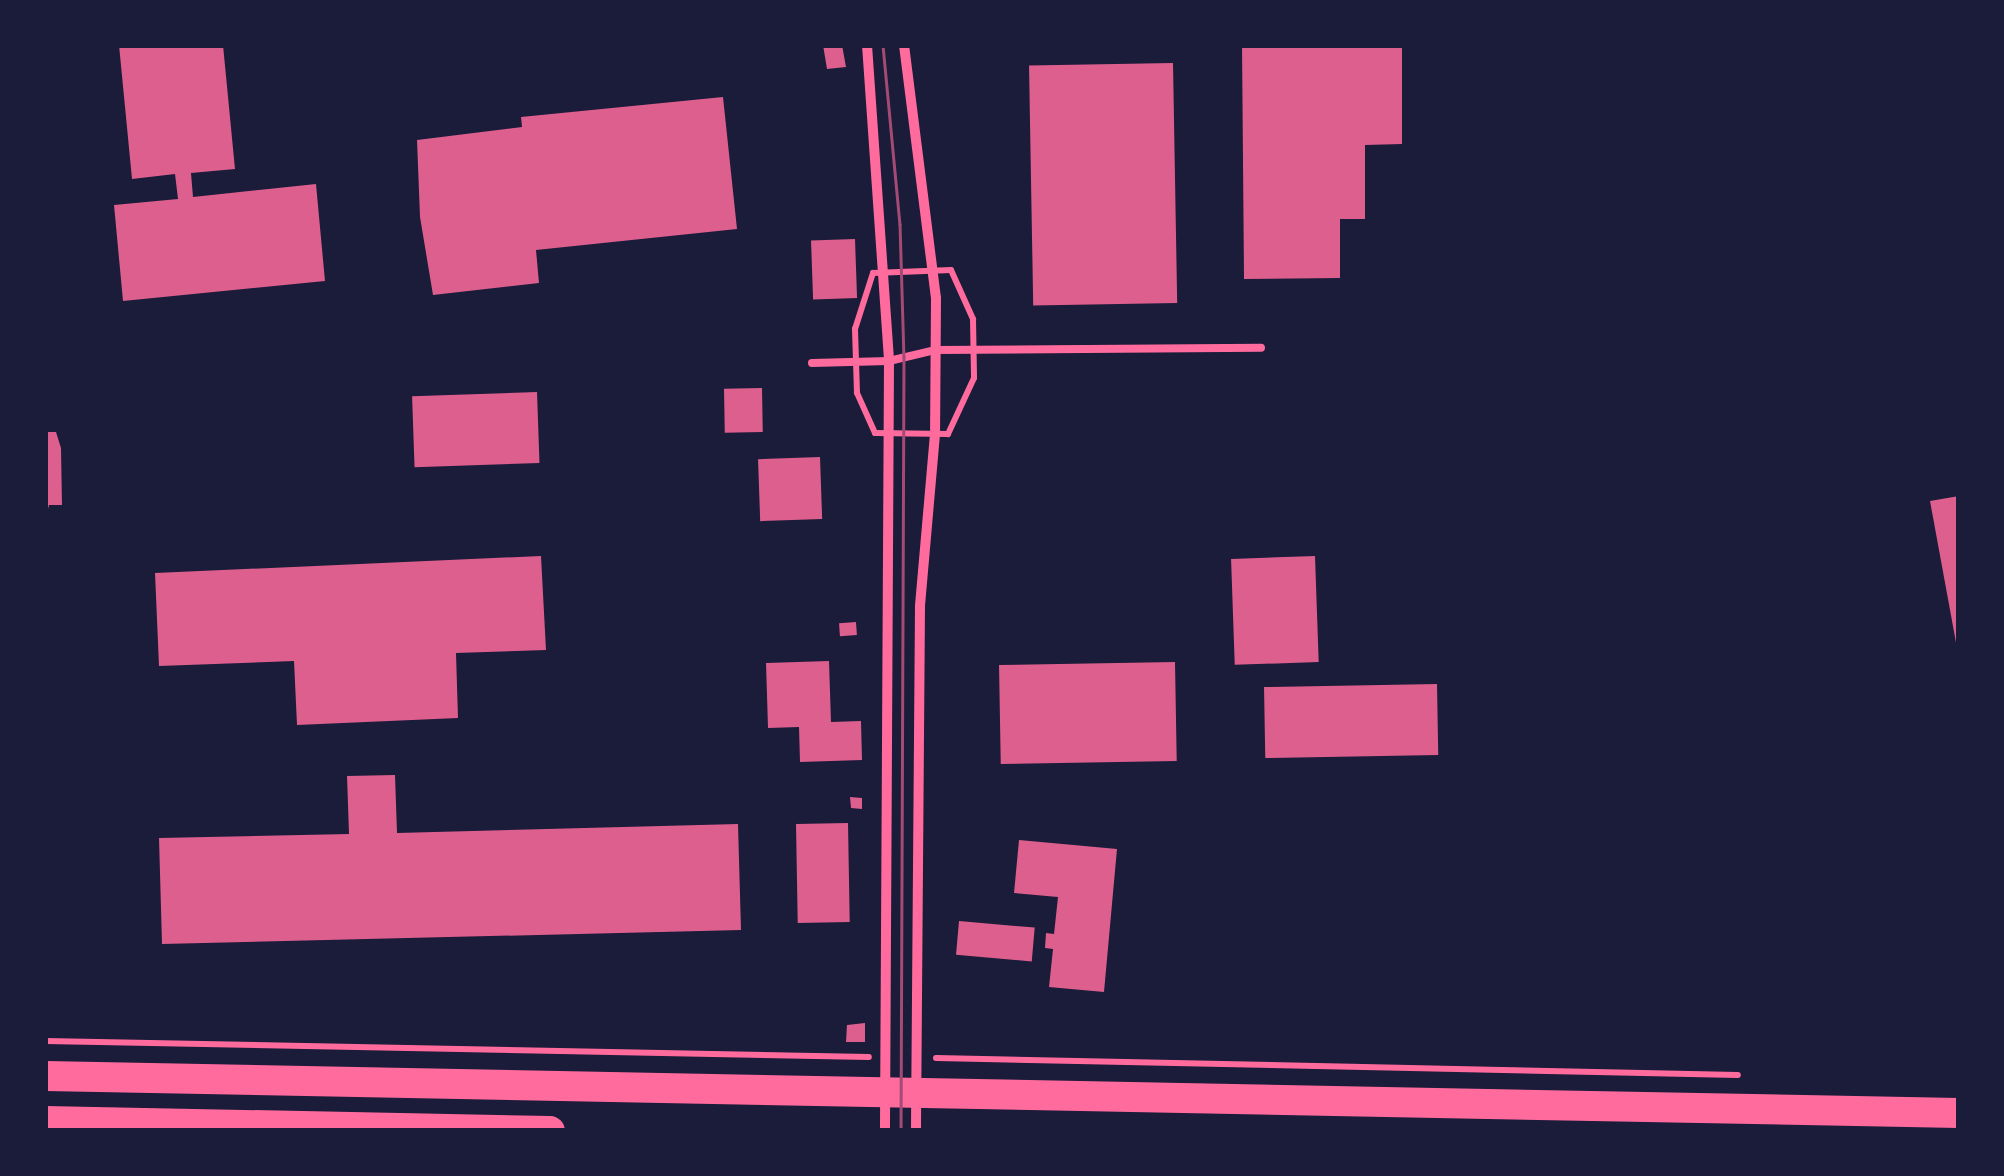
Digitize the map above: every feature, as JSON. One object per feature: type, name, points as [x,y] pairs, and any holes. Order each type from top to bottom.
[{"type":"highway","points":[[45,1076],[1959,1113]]},
{"type":"highway","points":[[45,1122],[550,1131]]},
{"type":"street","points":[[868,45],[889,361],[885,1131]]},
{"type":"street","points":[[904,45],[933,270],[936,350],[920,606],[916,1131]]},
{"type":"lane","points":[[812,363],[889,361],[936,350],[1261,348]]},
{"type":"path","points":[[951,270],[973,319]]},
{"type":"path","points":[[948,434],[974,378]]},
{"type":"path","points":[[45,1041],[879,1057]]},
{"type":"path","points":[[918,1058],[1633,1072]]},
{"type":"building","points":[[119,45],[223,45],[235,169],[191,173],[193,197],[316,184],[325,281],[123,301],[114,205],[178,199],[175,174],[132,179]]},
{"type":"building","points":[[823,45],[842,45],[846,67],[827,69]]},
{"type":"building","points":[[1242,45],[1402,45],[1402,144],[1365,145],[1365,219],[1340,219],[1340,278],[1244,279]]},
{"type":"building","points":[[1173,63],[1177,303],[1033,305],[1029,66]]},
{"type":"building","points":[[723,97],[737,229],[536,250],[539,283],[433,295],[420,217],[417,140],[522,127],[521,117]]},
{"type":"building","points":[[855,239],[857,298],[813,299],[811,241]]},
{"type":"building","points":[[762,388],[763,432],[725,433],[724,389]]},
{"type":"building","points":[[537,392],[539,463],[415,467],[412,396]]},
{"type":"building","points":[[45,432],[56,432],[61,448],[62,505],[49,505],[46,517]]},
{"type":"building","points":[[820,457],[822,519],[760,521],[758,459]]},
{"type":"building","points":[[1959,496],[1959,648],[1957,648],[1930,501]]},
{"type":"building","points":[[541,556],[546,650],[456,653],[458,718],[297,725],[294,661],[159,666],[155,573]]},
{"type":"building","points":[[1315,556],[1319,662],[1235,665],[1231,559]]},
{"type":"building","points":[[856,622],[857,635],[840,636],[839,623]]},
{"type":"building","points":[[829,661],[831,722],[861,721],[862,760],[800,762],[799,727],[768,728],[766,663]]},
{"type":"building","points":[[1175,662],[1177,761],[1001,764],[999,665]]},
{"type":"building","points":[[1437,684],[1438,755],[1265,758],[1264,687]]},
{"type":"building","points":[[395,775],[397,833],[738,824],[741,930],[162,944],[159,838],[349,834],[347,776]]},
{"type":"building","points":[[850,797],[862,798],[862,809],[851,808]]},
{"type":"building","points":[[848,823],[850,922],[798,923],[796,824]]},
{"type":"building","points":[[1019,840],[1117,849],[1104,992],[1049,987],[1053,949],[1045,948],[1046,933],[1054,934],[1058,897],[1014,893]]},
{"type":"building","points":[[959,921],[1035,928],[1032,961],[956,955]]},
{"type":"building","points":[[865,1023],[865,1042],[846,1042],[847,1025]]},
{"type":"tram line","points":[[883,45],[900,224],[904,357],[901,1131]]}]
